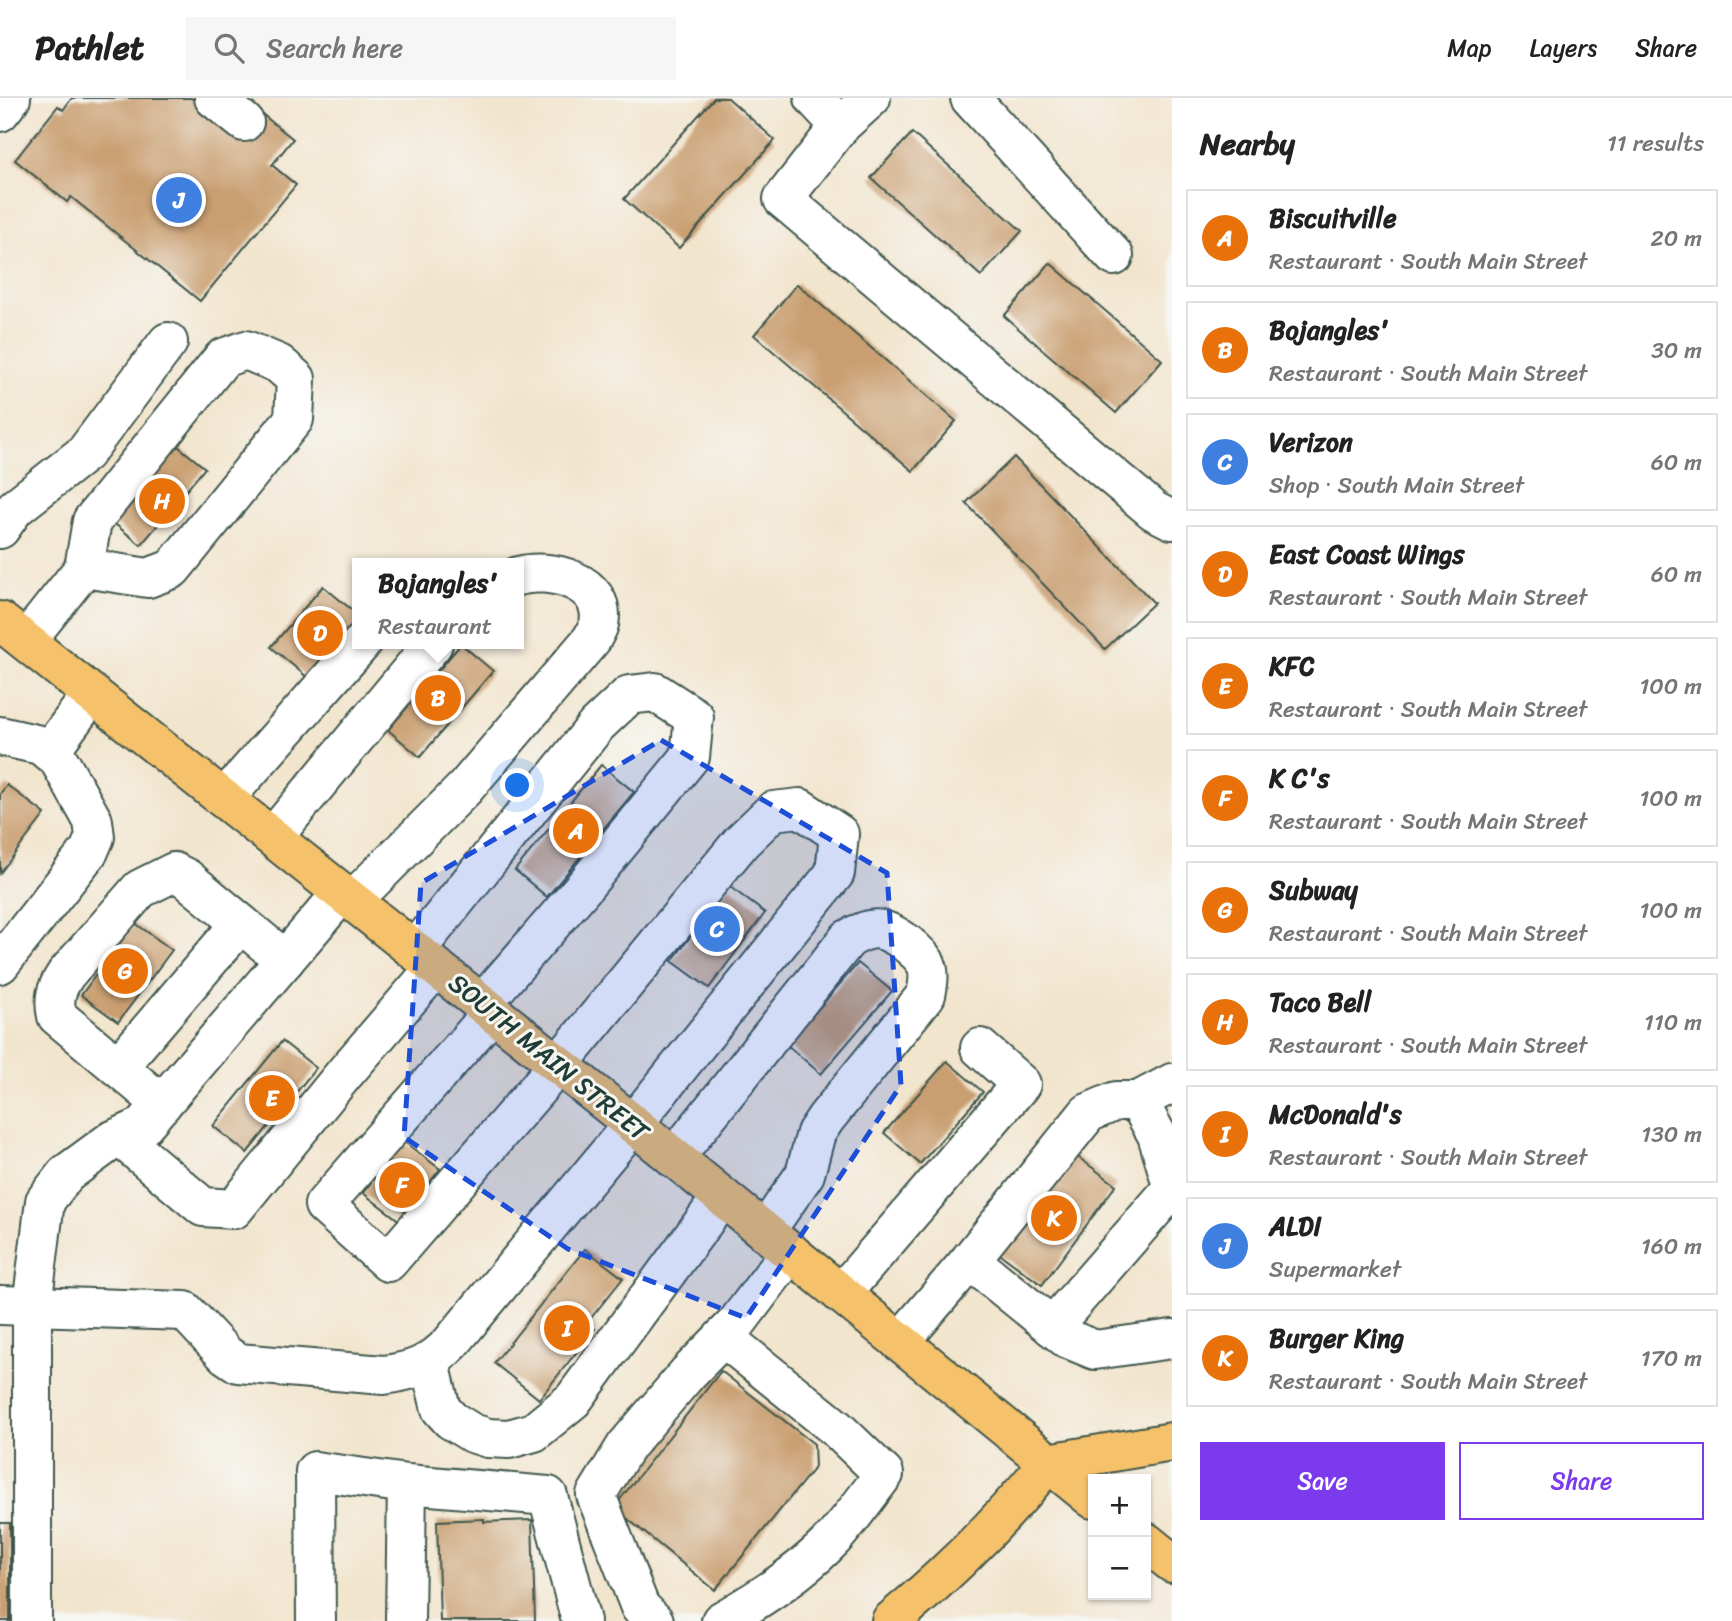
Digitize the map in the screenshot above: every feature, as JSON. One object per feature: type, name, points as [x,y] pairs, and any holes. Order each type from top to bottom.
[{"type":"main road","name":"SOUTH MAIN STREET","points":[[13,631],[633,1124],[1088,1495]]},
{"type":"main road","points":[[891,1621],[939,1581],[1013,1505],[1048,1463],[1172,1442]]},
{"type":"main road","points":[[1151,1546],[1172,1563]]},
{"type":"street","points":[[0,112],[11,98]]},
{"type":"street","points":[[214,98],[244,122]]},
{"type":"street","points":[[814,98],[840,126]]},
{"type":"street","points":[[871,98],[840,126],[783,199],[1154,511],[1172,520]]},
{"type":"street","points":[[970,98],[1114,256]]},
{"type":"street","points":[[0,529],[15,508],[85,453],[168,342]]},
{"type":"street","points":[[13,631],[84,568],[92,521],[223,358],[246,350],[279,364],[296,379],[294,419],[173,569],[148,578],[84,568]]},
{"type":"street","points":[[32,1621],[16,1306],[45,1201],[66,1174],[120,1137],[142,1127],[276,971],[347,897],[466,788],[592,639],[599,624],[599,607],[582,586],[561,575],[524,574]]},
{"type":"street","points":[[224,799],[357,649]]},
{"type":"street","points":[[273,837],[429,649]]},
{"type":"street","points":[[16,1306],[185,1311],[226,1355],[238,1363],[384,1375],[404,1372],[430,1363],[451,1343],[633,1124],[835,873],[839,834],[800,808],[773,811],[741,841],[558,1065],[388,1262],[324,1205],[690,757],[694,717],[655,692],[629,695],[597,725],[344,1074],[234,1209],[203,1207],[120,1137]]},
{"type":"street","points":[[49,751],[92,694]]},
{"type":"street","points":[[0,736],[40,745],[57,757],[93,821],[95,837],[89,851],[0,964]]},
{"type":"street","points":[[162,1104],[57,1016],[54,1004],[57,988],[66,974],[140,889],[174,872],[186,878],[240,923],[276,971]]},
{"type":"street","points":[[118,1068],[240,923]]},
{"type":"street","points":[[654,1621],[640,1608],[596,1495],[626,1446],[688,1373],[736,1324],[777,1242],[805,1174],[816,1133],[926,995],[929,978],[926,963],[911,947],[889,931],[875,928],[862,931],[848,939],[674,1158]]},
{"type":"street","points":[[841,1294],[1021,1084],[980,1048]]},
{"type":"street","points":[[900,1342],[1088,1113],[1116,1101],[1138,1101],[1172,1083]]},
{"type":"street","points":[[1052,1327],[1172,1187],[1157,1135],[1138,1101]]},
{"type":"street","points":[[430,1363],[441,1409],[451,1420],[472,1433],[488,1438],[509,1439],[534,1432],[573,1400],[722,1197]]},
{"type":"street","points":[[970,1260],[1066,1338],[1095,1350],[1172,1339]]},
{"type":"street","points":[[721,1621],[754,1603],[793,1575],[834,1538],[884,1474],[836,1428],[723,1337]]},
{"type":"street","points":[[316,1621],[315,1471],[407,1484],[548,1496],[581,1621]]},
{"type":"street","points":[[405,1621],[407,1484]]},
{"type":"highlighted area","points":[[661,740],[887,873],[901,1085],[746,1318],[568,1249],[404,1137],[421,883]]},
{"type":"building","points":[[72,98],[191,98],[242,139],[263,115],[293,139],[272,165],[296,185],[200,301],[71,197],[67,202],[15,160],[58,106],[63,110]]},
{"type":"building","points":[[714,98],[728,98],[775,140],[679,248],[624,199]]},
{"type":"building","points":[[912,133],[1022,231],[981,276],[871,178]]},
{"type":"building","points":[[1050,263],[1162,360],[1116,413],[1004,316]]},
{"type":"building","points":[[797,284],[956,421],[913,471],[754,335]]},
{"type":"building","points":[[174,443],[205,468],[141,545],[110,520]]},
{"type":"building","points":[[1014,457],[1154,603],[1105,649],[966,503]]},
{"type":"building","points":[[323,586],[352,610],[352,638],[314,683],[271,647]]},
{"type":"building","points":[[457,649],[467,649],[493,671],[420,757],[388,730]]},
{"type":"building","points":[[601,765],[634,792],[547,897],[515,870]]},
{"type":"building","points":[[7,785],[45,814],[0,873],[0,794]]},
{"type":"building","points":[[729,886],[765,913],[709,988],[672,961]]},
{"type":"building","points":[[135,923],[172,950],[118,1022],[81,995]]},
{"type":"building","points":[[858,963],[892,991],[821,1074],[787,1045]]},
{"type":"building","points":[[282,1041],[316,1068],[247,1153],[213,1126]]},
{"type":"building","points":[[947,1061],[983,1092],[920,1164],[884,1133]]},
{"type":"building","points":[[403,1141],[440,1169],[400,1221],[363,1193]]},
{"type":"building","points":[[1071,1152],[1116,1185],[1042,1285],[997,1252]]},
{"type":"building","points":[[585,1249],[623,1278],[587,1323],[595,1329],[539,1399],[494,1363]]},
{"type":"building","points":[[721,1371],[814,1444],[815,1467],[715,1590],[618,1511],[618,1502]]},
{"type":"building","points":[[484,1519],[484,1522],[532,1520],[535,1621],[440,1621],[437,1521]]},
{"type":"building","points":[[0,1523],[10,1523],[10,1621],[0,1621]]},
{"type":"place","name":"ALDI","points":[[179,200]]},
{"type":"place","name":"Taco Bell","points":[[162,501]]},
{"type":"place","name":"East Coast Wings","points":[[320,633]]},
{"type":"place","name":"Bojangles'","points":[[438,698]]},
{"type":"place","name":"Biscuitville","points":[[576,831]]},
{"type":"place","name":"Verizon","points":[[717,929]]},
{"type":"place","name":"Subway","points":[[125,971]]},
{"type":"place","name":"KFC","points":[[272,1098]]},
{"type":"place","name":"K C's","points":[[402,1185]]},
{"type":"place","name":"Burger King","points":[[1054,1218]]},
{"type":"place","name":"McDonald's","points":[[567,1328]]}]
